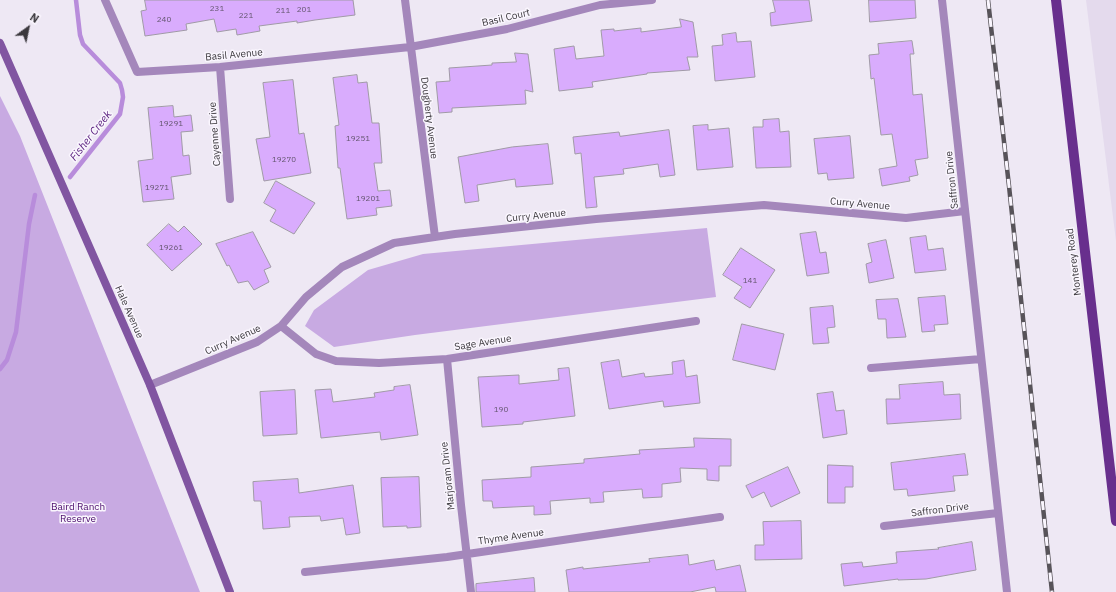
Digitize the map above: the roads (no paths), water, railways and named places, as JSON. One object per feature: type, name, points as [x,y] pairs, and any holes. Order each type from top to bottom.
[{"type":"main road","name":"Monterey Road","points":[[1056,0],[1116,521]]},
{"type":"main road","name":"Hale Avenue","points":[[0,42],[150,385],[230,592]]},
{"type":"street","name":"Basil Avenue","points":[[105,0],[137,72],[220,67],[410,47]]},
{"type":"street","name":"Dougherty Avenue","points":[[405,0],[435,237]]},
{"type":"street","name":"Basil Court","points":[[410,47],[507,29],[600,5],[652,0]]},
{"type":"street","name":"Saffron Drive","points":[[942,0],[1007,592]]},
{"type":"street","name":"Cayenne Drive","points":[[220,67],[230,199]]},
{"type":"street","name":"Curry Avenue","points":[[150,385],[257,342],[281,326],[306,297],[342,267],[394,243],[596,219],[764,205],[906,218],[965,211]]},
{"type":"street","name":"Sage Avenue","points":[[281,326],[316,354],[336,361],[379,363],[447,359],[696,321]]},
{"type":"street","name":"Marjoram Drive","points":[[447,359],[471,592]]},
{"type":"street","points":[[870,368],[981,359]]},
{"type":"street","name":"Saffron Drive","points":[[884,526],[998,513]]},
{"type":"street","name":"Thyme Avenue","points":[[305,572],[466,554],[720,516]]},
{"type":"waterway","name":"Fisher Creek","points":[[70,177],[120,114],[123,97],[120,83],[83,44],[80,35],[76,0]]},
{"type":"waterway","name":"Fisher Creek","points":[[0,369],[7,360],[16,332],[29,224],[35,195]]},
{"type":"railway","points":[[988,0],[1052,592]]},
{"type":"park label","name":"Baird Ranch Reserve","points":[[78,512]]}]
